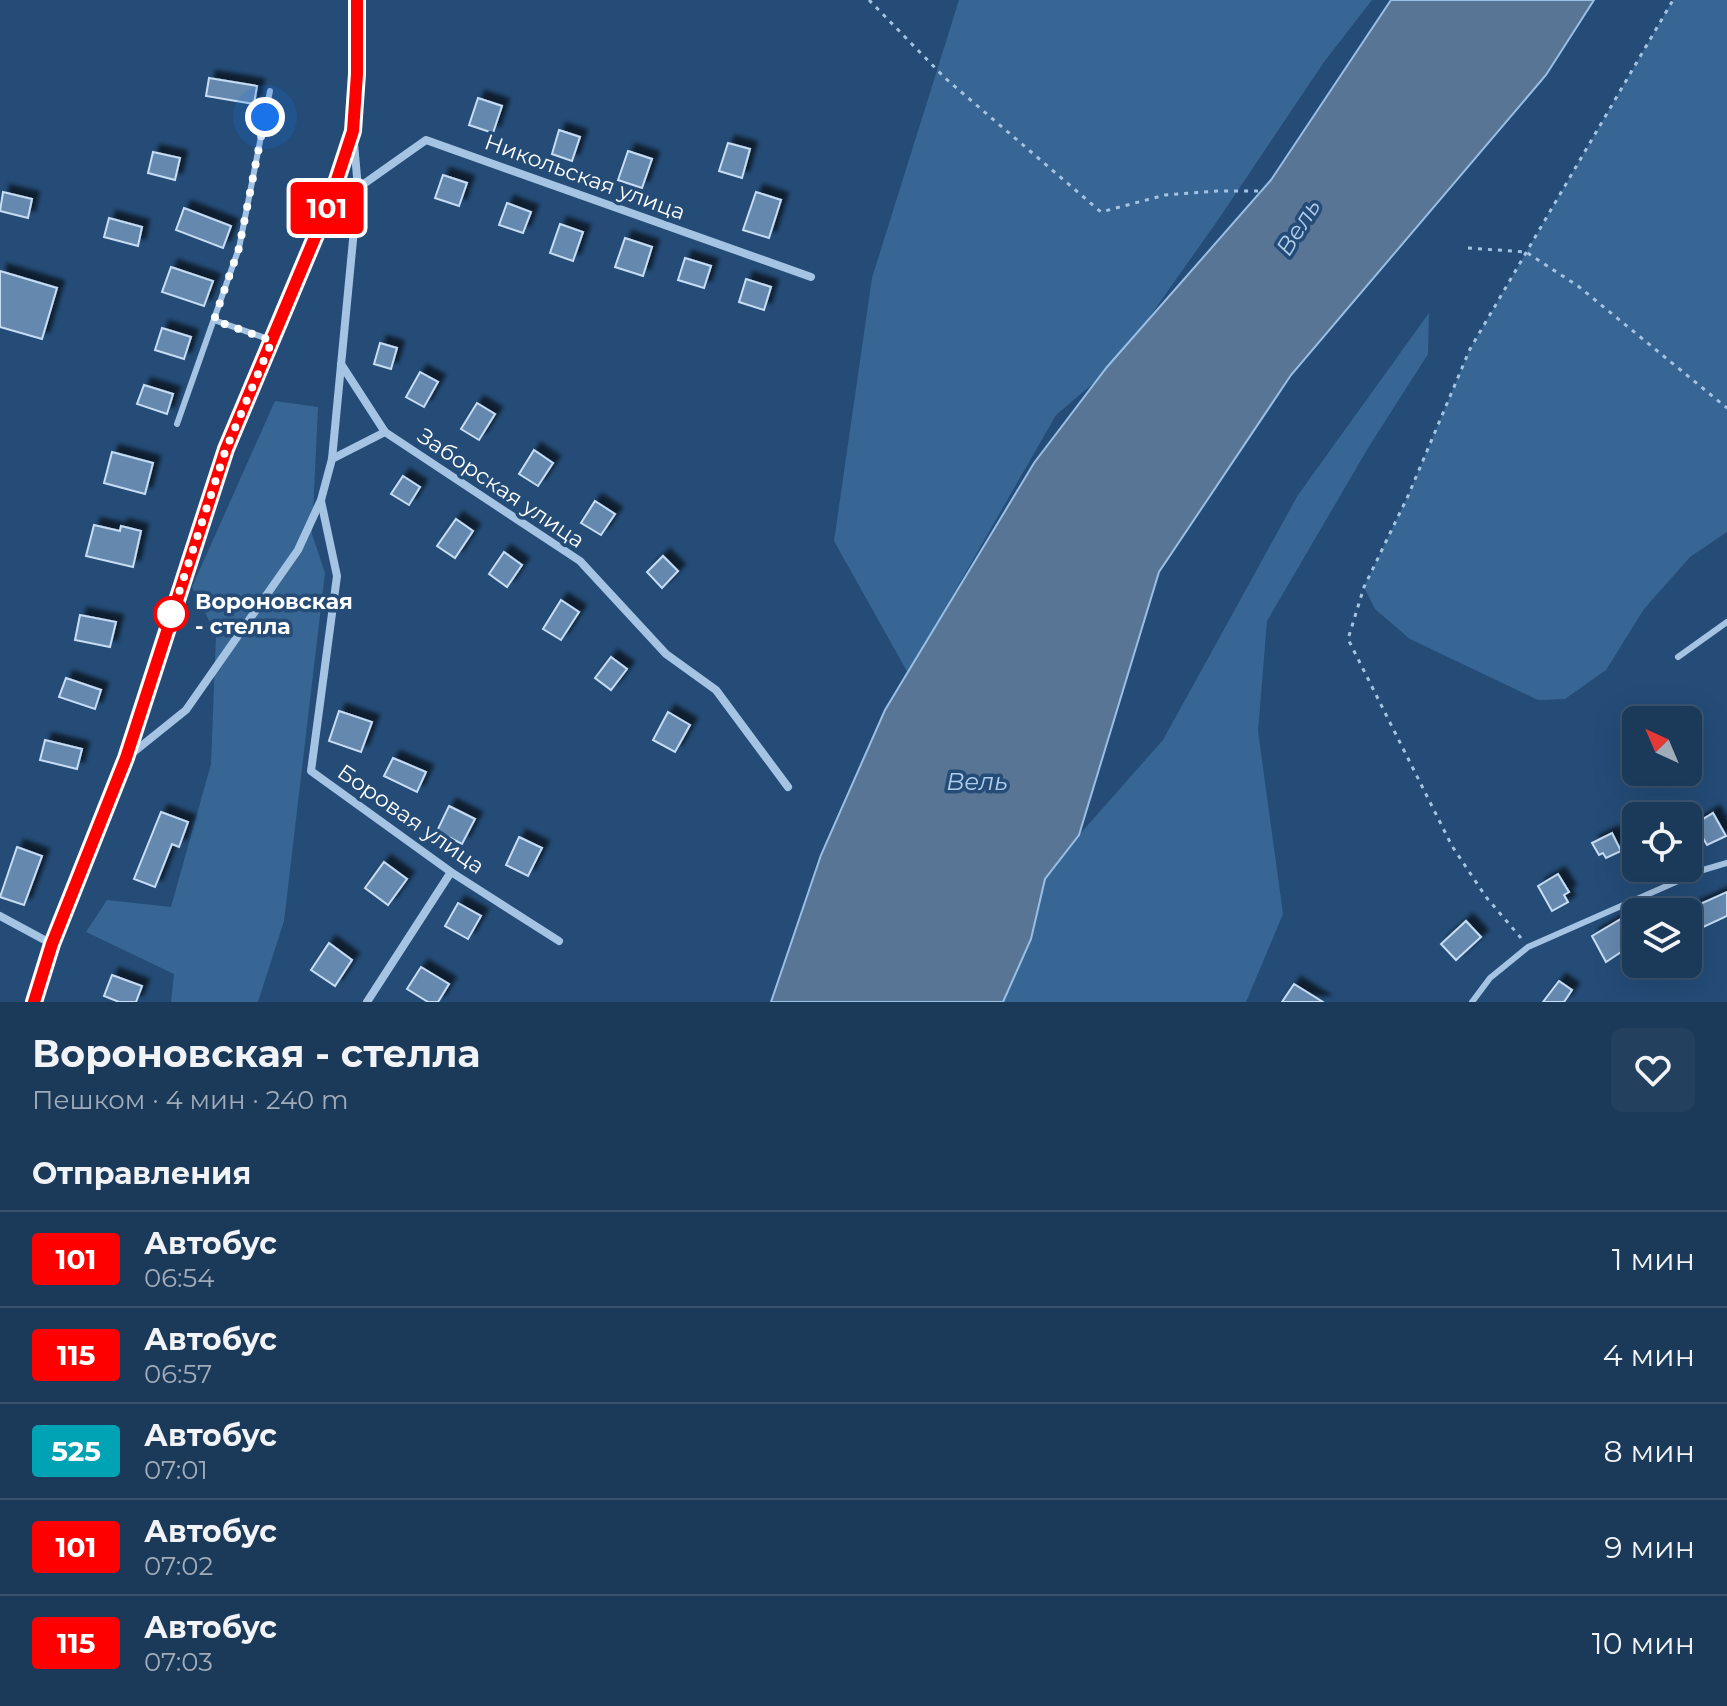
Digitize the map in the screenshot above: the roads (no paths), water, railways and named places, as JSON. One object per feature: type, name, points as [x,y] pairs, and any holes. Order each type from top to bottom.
[{"type":"main road","points":[[34,1002],[52,944],[126,758],[226,449],[329,204],[353,131],[357,0]]},
{"type":"street","points":[[126,758],[186,710],[298,550],[321,500],[332,459],[358,188],[353,131]]},
{"type":"street","name":"Никольская улица","points":[[358,188],[426,140],[811,277]]},
{"type":"street","points":[[332,459],[385,432],[341,364]]},
{"type":"street","name":"Заборская улица","points":[[385,432],[580,561],[666,654],[716,690],[788,787]]},
{"type":"street","name":"Боровая улица","points":[[321,500],[337,576],[311,771],[451,872],[559,941]]},
{"type":"street","points":[[367,1002],[451,872]]},
{"type":"street","points":[[0,916],[52,944]]},
{"type":"lane","points":[[177,424],[239,248],[270,91]]},
{"type":"lane","points":[[214,320],[272,341]]},
{"type":"lane","points":[[1678,657],[1727,622]]},
{"type":"lane","points":[[1472,1002],[1490,978],[1528,947],[1703,870],[1727,863]]},
{"type":"water","name":"Вель","points":[[1391,0],[1594,0],[1546,75],[1291,375],[1159,572],[1079,835],[1045,879],[1031,939],[1003,1002],[771,1002],[821,855],[885,710],[1034,463],[1107,367],[1271,180]]},
{"type":"place","name":"Вороновская - стелла","points":[[171,614]]}]
